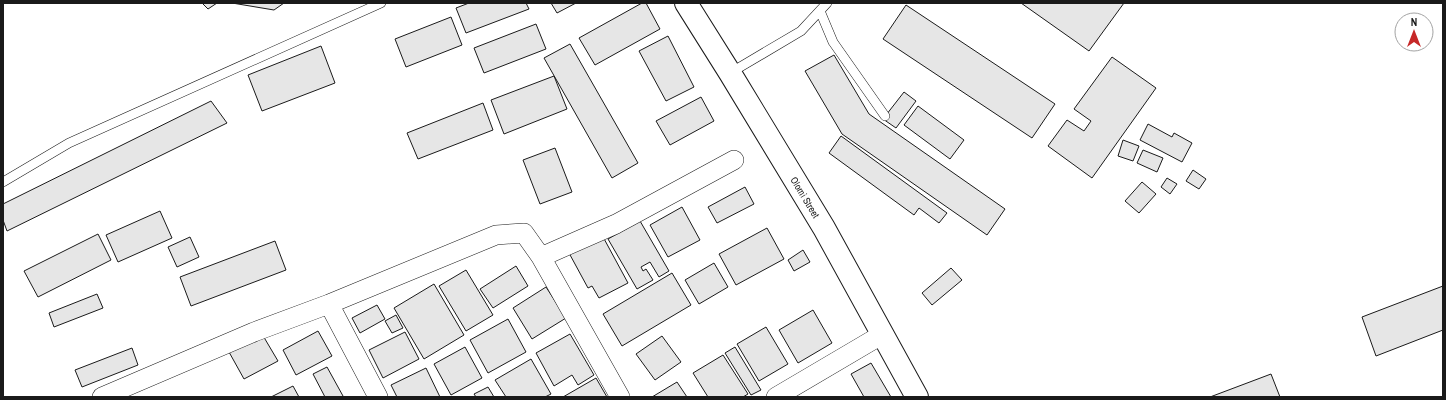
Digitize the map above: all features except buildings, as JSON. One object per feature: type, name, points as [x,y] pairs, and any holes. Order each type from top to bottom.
[{"type":"main road","name":"Olomi Street","points":[[686,3],[824,228],[917,397]]},
{"type":"street","points":[[541,258],[616,224],[734,160]]},
{"type":"street","points":[[102,397],[124,392],[254,332],[329,304],[496,235],[524,233],[541,258],[620,397]]},
{"type":"street","points":[[329,304],[378,397]]},
{"type":"street","points":[[776,397],[883,334]]},
{"type":"lane","points":[[3,182],[69,143],[380,3]]},
{"type":"lane","points":[[730,73],[801,31],[827,3]]},
{"type":"lane","points":[[820,11],[833,42],[885,116]]}]
